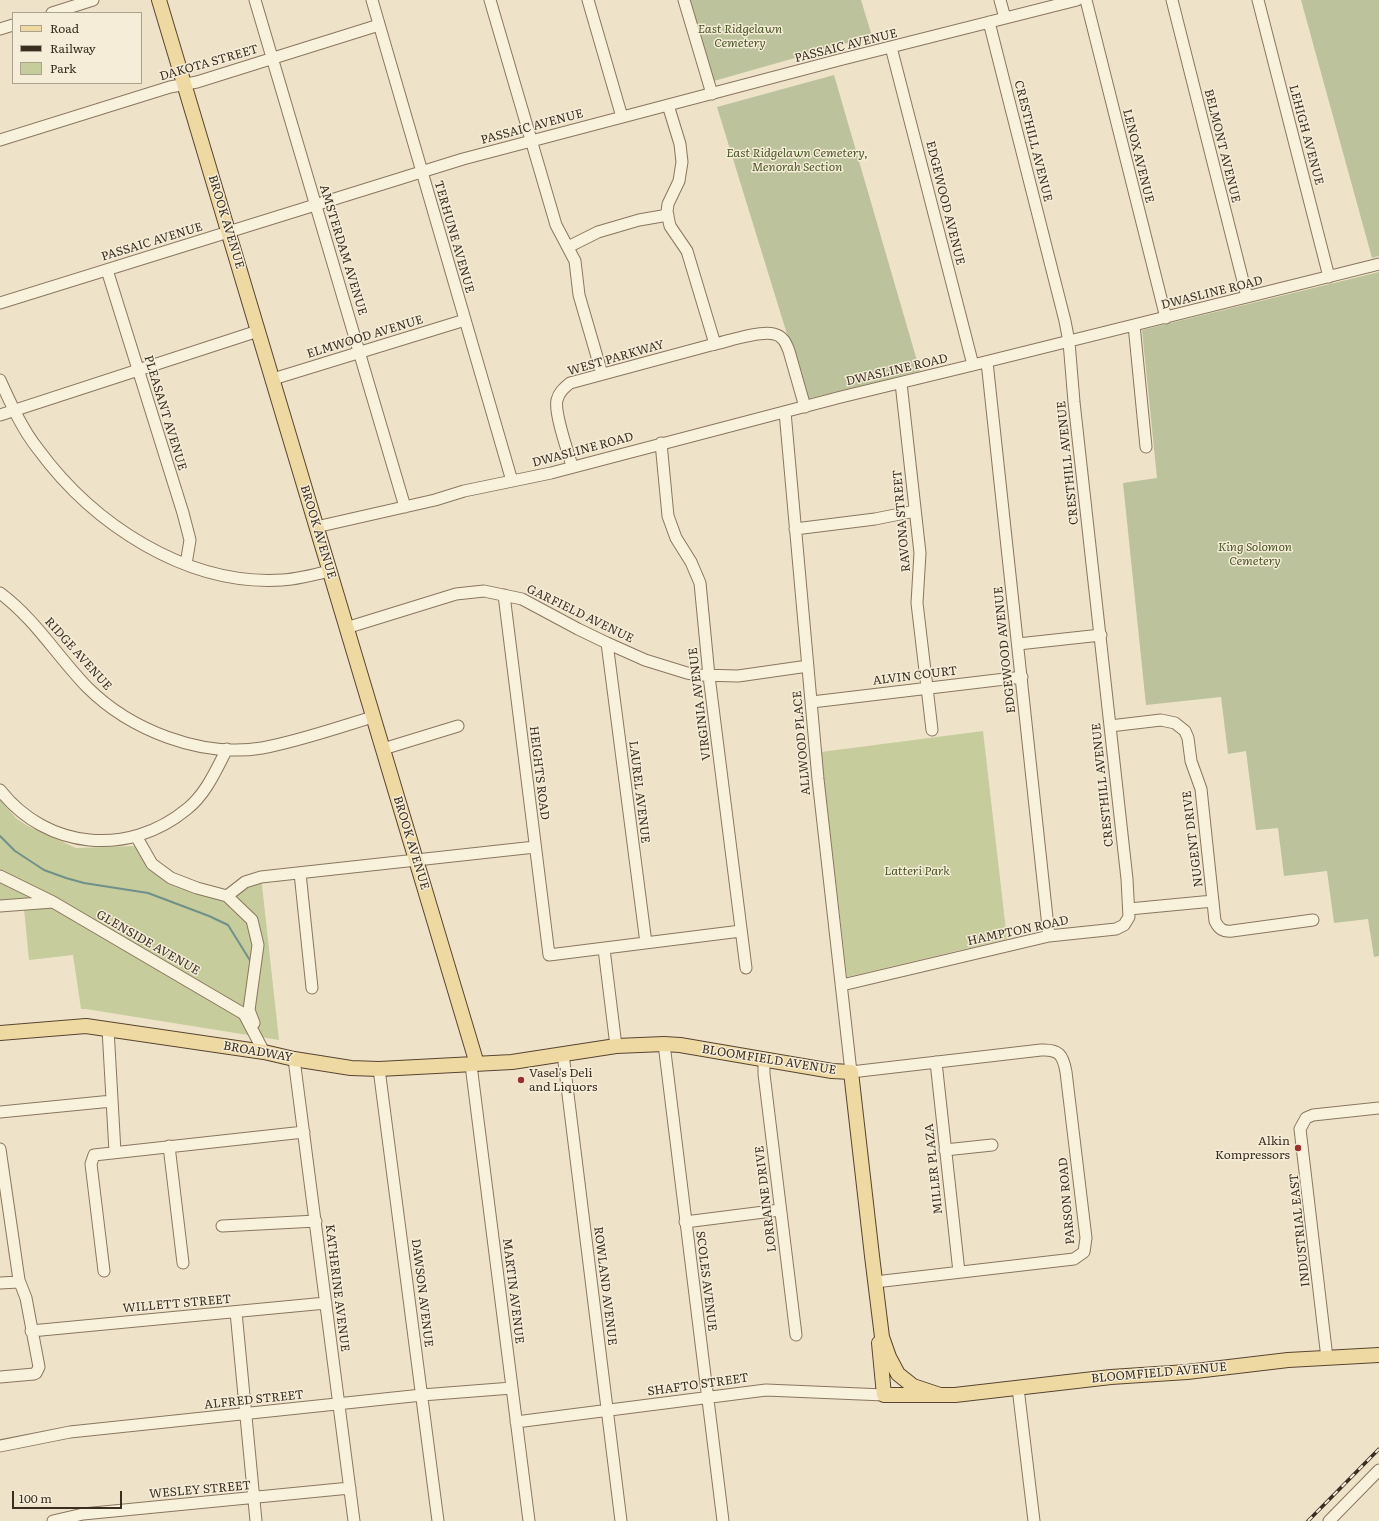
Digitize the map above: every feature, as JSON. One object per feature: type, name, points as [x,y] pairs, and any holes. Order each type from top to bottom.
[{"type":"main road","name":"BROOK AVENUE","points":[[160,0],[416,860],[474,1064]]},
{"type":"main road","name":"BROADWAY","points":[[0,1033],[86,1026],[264,1052],[294,1059],[351,1068],[379,1069],[518,1061]]},
{"type":"main road","name":"BLOOMFIELD AVENUE","points":[[518,1061],[616,1046],[664,1044],[680,1045],[832,1071],[851,1072],[882,1337],[889,1357],[898,1374],[913,1386],[940,1395]]},
{"type":"main road","name":"BLOOMFIELD AVENUE","points":[[882,1337],[878,1343],[884,1395],[955,1395],[1111,1377],[1187,1372],[1245,1364],[1379,1355]]},
{"type":"street","points":[[55,12],[93,0]]},
{"type":"street","name":"AMSTERDAM AVENUE","points":[[254,0],[406,507]]},
{"type":"street","name":"TERHUNE AVENUE","points":[[372,0],[512,481]]},
{"type":"street","points":[[490,0],[556,225],[575,261],[579,295],[602,374]]},
{"type":"street","points":[[588,0],[622,117]]},
{"type":"street","points":[[684,0],[712,94]]},
{"type":"street","points":[[1000,0],[1005,18]]},
{"type":"street","name":"PASSAIC AVENUE","points":[[0,303],[422,172],[531,141],[1077,0]]},
{"type":"street","name":"LENOX AVENUE","points":[[1086,0],[1166,318]]},
{"type":"street","name":"BELMONT AVENUE","points":[[1172,0],[1247,297]]},
{"type":"street","name":"LEHIGH AVENUE","points":[[1258,0],[1329,277]]},
{"type":"street","name":"CRESTHILL AVENUE","points":[[989,22],[1058,293],[1069,342],[1129,909]]},
{"type":"street","points":[[0,29],[12,25]]},
{"type":"street","name":"DAKOTA STREET","points":[[0,140],[170,87],[197,82],[379,25]]},
{"type":"street","name":"EDGEWOOD AVENUE","points":[[891,47],[973,365]]},
{"type":"street","points":[[668,105],[680,144],[682,162],[679,181],[668,204],[670,226],[687,250],[715,344]]},
{"type":"street","points":[[568,247],[598,232],[638,220],[668,214]]},
{"type":"street","name":"DWASLINE ROAD","points":[[316,527],[406,507],[464,491],[551,473],[572,466],[901,382],[1069,342],[1379,264]]},
{"type":"street","name":"PLEASANT AVENUE","points":[[107,270],[137,370],[183,513],[190,540],[186,564]]},
{"type":"street","name":"ELMWOOD AVENUE","points":[[272,379],[465,320]]},
{"type":"street","points":[[1134,325],[1146,447]]},
{"type":"street","points":[[0,415],[258,331]]},
{"type":"street","name":"WEST PARKWAY","points":[[572,466],[556,408],[559,394],[564,387],[570,383],[715,344],[767,333],[775,334],[781,337],[786,343],[805,407]]},
{"type":"street","name":"EDGEWOOD AVENUE","points":[[986,362],[1022,677],[1049,936]]},
{"type":"street","points":[[0,380],[37,449],[62,479],[75,492],[118,528],[145,545],[196,568],[231,577],[264,580],[296,579],[329,571]]},
{"type":"street","name":"RAVONA STREET","points":[[901,382],[920,553],[917,603],[932,730]]},
{"type":"street","name":"ALLWOOD PLACE","points":[[785,412],[824,836],[851,1072]]},
{"type":"street","name":"VIRGINIA AVENUE","points":[[661,443],[668,516],[676,538],[694,567],[700,583],[709,676],[746,968]]},
{"type":"street","points":[[795,529],[875,519],[915,512]]},
{"type":"street","name":"GARFIELD AVENUE","points":[[346,628],[456,594],[479,591],[522,599],[607,643],[645,660],[673,670],[709,676],[738,676],[808,666]]},
{"type":"street","name":"RIDGE AVENUE","points":[[0,593],[17,607],[76,675],[106,705],[146,728],[174,739],[201,746],[227,749],[260,748],[298,740],[373,717]]},
{"type":"street","name":"HEIGHTS ROAD","points":[[504,595],[549,956],[604,949]]},
{"type":"street","points":[[1018,644],[1100,635]]},
{"type":"street","name":"LAUREL AVENUE","points":[[607,643],[646,943]]},
{"type":"street","name":"ALVIN COURT","points":[[812,702],[1022,677]]},
{"type":"street","name":"NUGENT DRIVE","points":[[1110,726],[1161,720],[1175,723],[1184,731],[1188,738],[1191,761],[1201,790],[1215,921],[1222,931],[1227,932],[1313,920]]},
{"type":"street","points":[[383,749],[458,726]]},
{"type":"street","points":[[0,790],[25,816],[50,830],[79,840],[105,842],[136,836],[162,826],[188,809],[205,789],[227,749]]},
{"type":"street","points":[[136,836],[152,864],[171,878],[197,888],[227,896],[252,920],[258,945],[249,1010],[264,1052]]},
{"type":"street","points":[[227,896],[245,882],[261,877],[535,847]]},
{"type":"street","points":[[300,873],[312,988]]},
{"type":"street","name":"GLENSIDE AVENUE","points":[[0,876],[53,902],[244,1014],[264,1052]]},
{"type":"street","points":[[1129,909],[1213,901]]},
{"type":"street","points":[[0,906],[53,902]]},
{"type":"street","name":"HAMPTON ROAD","points":[[842,985],[1049,936],[1116,929],[1124,925],[1129,917],[1129,909]]},
{"type":"street","points":[[616,1046],[604,949],[742,931]]},
{"type":"street","points":[[108,1029],[115,1152]]},
{"type":"street","name":"SCOLES AVENUE","points":[[664,1044],[723,1521]]},
{"type":"street","name":"PARSON ROAD","points":[[851,1072],[1018,1052],[1049,1049],[1057,1052],[1062,1056],[1064,1061],[1086,1238],[1084,1252],[1074,1259],[875,1282]]},
{"type":"street","name":"ROWLAND AVENUE","points":[[563,1054],[621,1521]]},
{"type":"street","name":"KATHERINE AVENUE","points":[[294,1059],[354,1521]]},
{"type":"street","name":"LORRAINE DRIVE","points":[[764,1059],[764,1074],[796,1334]]},
{"type":"street","name":"MILLER PLAZA","points":[[936,1062],[959,1272]]},
{"type":"street","name":"MARTIN AVENUE","points":[[474,1064],[529,1521]]},
{"type":"street","name":"DAWSON AVENUE","points":[[379,1069],[438,1521]]},
{"type":"street","points":[[0,1112],[112,1101]]},
{"type":"street","name":"INDUSTRIAL EAST","points":[[1327,1358],[1300,1129],[1306,1118],[1313,1115],[1379,1108]]},
{"type":"street","points":[[104,1271],[92,1160],[94,1155],[304,1132]]},
{"type":"street","points":[[945,1150],[992,1145]]},
{"type":"street","points":[[169,1146],[184,1263]]},
{"type":"street","points":[[0,1149],[19,1282],[26,1298],[39,1368],[34,1374],[0,1377]]},
{"type":"street","points":[[685,1222],[780,1210]]},
{"type":"street","points":[[222,1226],[316,1221]]},
{"type":"street","points":[[0,1284],[19,1282]]},
{"type":"street","name":"WILLETT STREET","points":[[31,1331],[326,1303]]},
{"type":"street","points":[[236,1312],[256,1521]]},
{"type":"street","name":"ALFRED STREET","points":[[0,1446],[70,1432],[422,1395],[512,1388]]},
{"type":"street","points":[[1018,1388],[1034,1521]]},
{"type":"street","name":"SHAFTO STREET","points":[[516,1422],[766,1390],[884,1395]]},
{"type":"street","points":[[1329,1521],[1379,1470]]},
{"type":"street","name":"WESLEY STREET","points":[[53,1521],[83,1514],[350,1488]]},
{"type":"green space","name":"East Ridgelawn Cemetery","points":[[690,0],[861,0],[872,36],[714,81]]},
{"type":"green space","points":[[1301,0],[1379,0],[1379,256],[1372,258]]},
{"type":"green space","name":"East Ridgelawn Cemetery, Menorah Section","points":[[834,75],[920,371],[807,399],[717,107]]},
{"type":"green space","name":"King Solomon Cemetery","points":[[1379,272],[1379,956],[1374,957],[1368,919],[1334,923],[1327,871],[1284,876],[1278,828],[1256,830],[1246,751],[1228,754],[1221,697],[1146,705],[1123,483],[1157,478],[1142,330]]},
{"type":"green space","name":"Latteri Park","points":[[983,731],[1007,939],[847,977],[821,752]]},
{"type":"green space","points":[[0,800],[17,819],[28,826],[76,848],[138,846],[157,866],[229,896],[261,876],[279,1040],[81,1009],[73,955],[29,960],[23,899],[0,900]]},
{"type":"waterway","points":[[0,836],[15,851],[44,870],[84,883],[148,893],[209,916],[228,925],[251,962]]},
{"type":"railway","points":[[1308,1521],[1379,1449]]},
{"type":"place","name":"Vasel's Deli and Liquors","points":[[521,1080]]},
{"type":"place","name":"Alkin Kompressors","points":[[1298,1148]]}]
